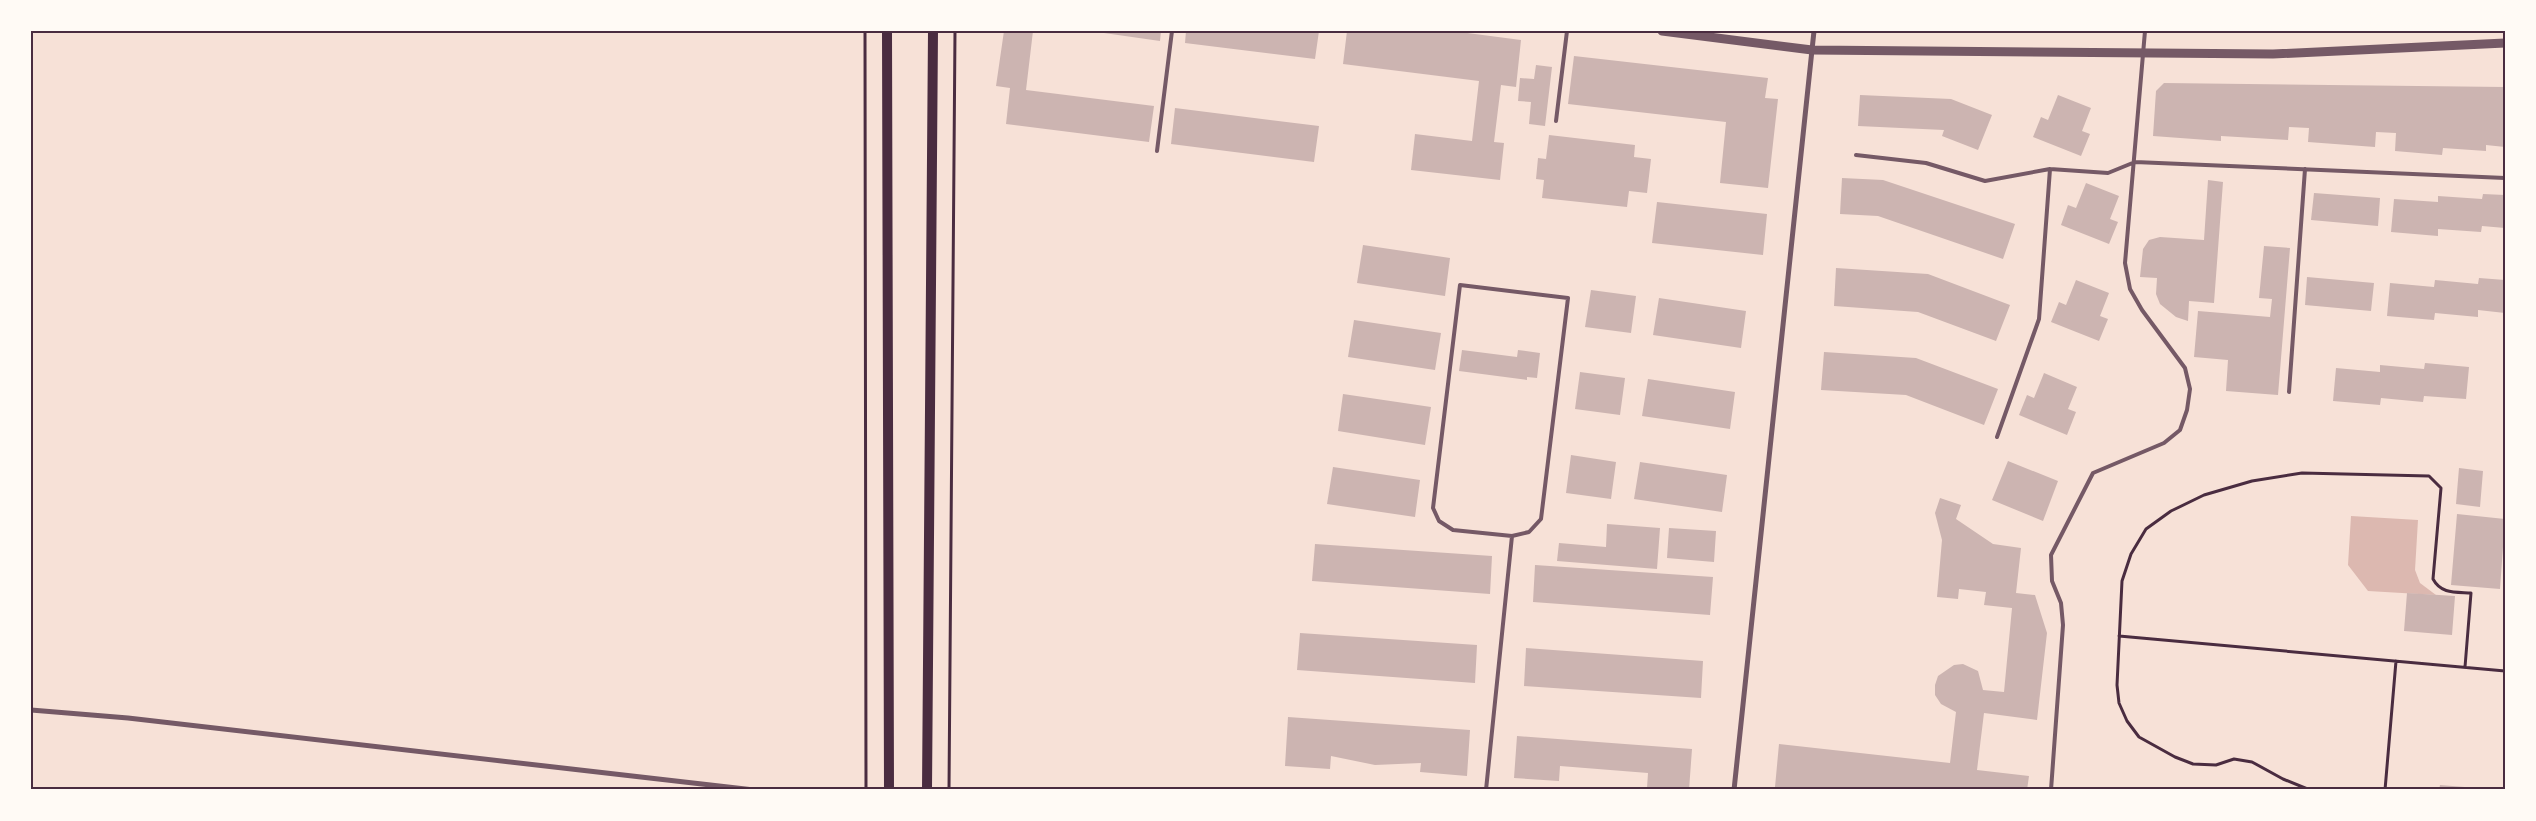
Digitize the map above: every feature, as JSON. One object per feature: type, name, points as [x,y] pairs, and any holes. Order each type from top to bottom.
[{"type":"main road","points":[[887,31],[889,790]]},
{"type":"main road","points":[[928,790],[932,31]]},
{"type":"street","points":[[1662,31],[1812,50],[2273,54],[2505,43]]},
{"type":"street","points":[[1734,790],[1814,31]]},
{"type":"street","points":[[31,710],[128,718],[754,790]]},
{"type":"lane","points":[[1157,151],[1172,31]]},
{"type":"lane","points":[[1556,121],[1567,31]]},
{"type":"lane","points":[[2051,790],[2063,625],[2060,603],[2052,581],[2051,555],[2093,473],[2164,443],[2180,430],[2188,410],[2190,389],[2185,368],[2142,310],[2130,289],[2125,263],[2145,52],[2145,31]]},
{"type":"lane","points":[[1856,155],[1926,163],[1985,181],[2050,169],[2108,173],[2134,162],[2505,178]]},
{"type":"lane","points":[[1997,437],[2039,318],[2050,169]]},
{"type":"lane","points":[[2289,392],[2305,169]]},
{"type":"lane","points":[[1460,285],[1568,298],[1541,519],[1529,532],[1512,536],[1453,530],[1439,521],[1433,508],[1460,285]]},
{"type":"lane","points":[[1486,790],[1512,536]]},
{"type":"path","points":[[865,31],[866,790]]},
{"type":"path","points":[[949,790],[955,31]]},
{"type":"path","points":[[2310,790],[2283,779],[2252,762],[2234,759],[2216,765],[2193,764],[2175,758],[2139,737],[2127,721],[2119,703],[2117,685],[2122,581],[2131,554],[2146,529],[2171,510],[2204,495],[2252,481],[2302,473],[2429,476],[2441,488],[2433,579],[2438,588],[2445,591],[2471,593],[2465,667]]},
{"type":"path","points":[[2119,636],[2505,671]]},
{"type":"path","points":[[2385,790],[2396,661]]},
{"type":"shaded area","points":[[2351,516],[2418,520],[2415,570],[2420,583],[2436,595],[2368,591],[2348,565]]},
{"type":"building","points":[[1004,31],[1033,31],[1026,90],[1154,106],[1149,142],[1006,124],[1010,88],[996,86]]},
{"type":"building","points":[[1090,31],[1161,31],[1160,41]]},
{"type":"building","points":[[1186,31],[1319,31],[1315,59],[1185,43]]},
{"type":"building","points":[[1347,31],[1452,31],[1521,40],[1516,87],[1501,85],[1494,142],[1504,143],[1500,180],[1411,170],[1415,134],[1472,141],[1479,81],[1343,64]]},
{"type":"building","points":[[1574,56],[1768,78],[1765,98],[1778,99],[1768,188],[1720,183],[1726,122],[1568,104]]},
{"type":"building","points":[[1536,65],[1552,67],[1545,126],[1529,124],[1531,102],[1518,101],[1520,78],[1534,79]]},
{"type":"building","points":[[2164,83],[2505,87],[2505,147],[2486,145],[2486,151],[2443,148],[2442,155],[2395,151],[2396,133],[2376,132],[2375,147],[2308,142],[2309,128],[2289,127],[2288,140],[2221,136],[2221,141],[2153,136],[2156,91]]},
{"type":"building","points":[[1860,95],[1951,99],[1992,115],[1978,150],[1942,136],[1944,130],[1858,126]]},
{"type":"building","points":[[2058,95],[2091,108],[2082,131],[2090,134],[2081,156],[2033,137],[2041,117],[2048,120]]},
{"type":"building","points":[[1175,108],[1319,126],[1314,162],[1171,144]]},
{"type":"building","points":[[1549,135],[1635,145],[1634,157],[1651,159],[1647,193],[1629,191],[1627,207],[1542,198],[1544,180],[1536,179],[1538,158],[1546,159]]},
{"type":"building","points":[[1842,178],[1883,180],[2015,224],[2003,259],[1878,216],[1840,214]]},
{"type":"building","points":[[2208,180],[2223,182],[2214,303],[2189,301],[2188,321],[2176,317],[2160,304],[2156,294],[2157,278],[2140,277],[2143,249],[2149,240],[2160,237],[2204,240]]},
{"type":"building","points":[[2086,183],[2119,196],[2110,219],[2118,222],[2109,244],[2061,225],[2068,205],[2076,208]]},
{"type":"building","points":[[2314,193],[2380,198],[2378,226],[2311,220]]},
{"type":"building","points":[[2483,194],[2505,195],[2505,228],[2482,226],[2481,232],[2438,229],[2438,236],[2391,232],[2394,199],[2438,202],[2438,196],[2482,199]]},
{"type":"building","points":[[1657,202],[1767,214],[1763,255],[1652,243]]},
{"type":"building","points":[[1363,245],[1450,258],[1445,296],[1357,283]]},
{"type":"building","points":[[2264,246],[2290,248],[2278,395],[2226,391],[2228,360],[2194,357],[2198,311],[2270,317],[2272,299],[2259,298]]},
{"type":"building","points":[[1836,268],[1928,274],[2010,305],[1996,341],[1918,312],[1834,306]]},
{"type":"building","points":[[2307,277],[2374,283],[2371,311],[2305,305]]},
{"type":"building","points":[[2479,278],[2505,280],[2505,313],[2478,310],[2478,317],[2435,313],[2434,320],[2387,316],[2390,283],[2434,287],[2435,280],[2478,284]]},
{"type":"building","points":[[2076,280],[2109,293],[2100,316],[2108,319],[2099,341],[2051,322],[2059,302],[2066,305]]},
{"type":"building","points":[[1591,290],[1636,296],[1631,333],[1585,327]]},
{"type":"building","points":[[1659,298],[1746,311],[1741,348],[1653,335]]},
{"type":"building","points":[[1354,320],[1441,333],[1435,370],[1348,357]]},
{"type":"building","points":[[1462,350],[1517,357],[1518,350],[1540,353],[1537,378],[1527,377],[1527,380],[1459,371]]},
{"type":"building","points":[[1824,352],[1916,358],[1998,389],[1984,425],[1906,395],[1821,390]]},
{"type":"building","points":[[2425,363],[2469,367],[2466,399],[2424,396],[2423,402],[2381,398],[2380,405],[2333,401],[2336,368],[2380,372],[2380,365],[2424,369]]},
{"type":"building","points":[[1580,372],[1625,378],[1620,415],[1575,409]]},
{"type":"building","points":[[2044,373],[2077,387],[2068,409],[2076,412],[2067,435],[2019,415],[2027,395],[2034,398]]},
{"type":"building","points":[[1648,379],[1735,392],[1730,429],[1642,416]]},
{"type":"building","points":[[1343,394],[1431,407],[1425,445],[1338,431]]},
{"type":"building","points":[[1571,455],[1616,462],[1611,499],[1566,493]]},
{"type":"building","points":[[2008,461],[2058,481],[2043,521],[1992,500]]},
{"type":"building","points":[[1640,462],[1727,475],[1722,512],[1634,499]]},
{"type":"building","points":[[1333,467],[1420,480],[1415,517],[1327,504]]},
{"type":"building","points":[[2459,468],[2483,471],[2480,507],[2456,504]]},
{"type":"building","points":[[1940,498],[1961,505],[1956,519],[1993,544],[2021,548],[2016,593],[2035,595],[2047,633],[2037,720],[1984,713],[1977,770],[2029,776],[2027,790],[1777,790],[1775,787],[1779,744],[1950,763],[1956,712],[1941,704],[1935,695],[1935,685],[1938,676],[1954,665],[1963,664],[1978,671],[1983,690],[2004,692],[2012,608],[1984,605],[1986,592],[1959,589],[1958,599],[1937,597],[1942,540],[1935,513]]},
{"type":"building","points":[[2457,514],[2505,519],[2500,589],[2451,585]]},
{"type":"building","points":[[1607,524],[1660,528],[1657,569],[1557,561],[1559,543],[1606,547]]},
{"type":"building","points":[[1669,528],[1716,531],[1714,562],[1667,558]]},
{"type":"building","points":[[1315,544],[1492,556],[1490,594],[1312,581]]},
{"type":"building","points":[[1535,565],[1713,577],[1710,615],[1533,602]]},
{"type":"building","points":[[2407,593],[2455,596],[2452,635],[2404,631]]},
{"type":"building","points":[[1300,633],[1477,645],[1475,683],[1297,670]]},
{"type":"building","points":[[1526,648],[1703,661],[1701,698],[1524,686]]},
{"type":"building","points":[[1288,717],[1470,730],[1467,776],[1420,772],[1421,763],[1375,765],[1331,756],[1330,769],[1285,766]]},
{"type":"building","points":[[1517,736],[1692,749],[1689,790],[1647,788],[1648,773],[1560,766],[1559,781],[1514,778]]},
{"type":"building","points":[[2440,785],[2477,788],[2477,790],[2439,790]]}]
